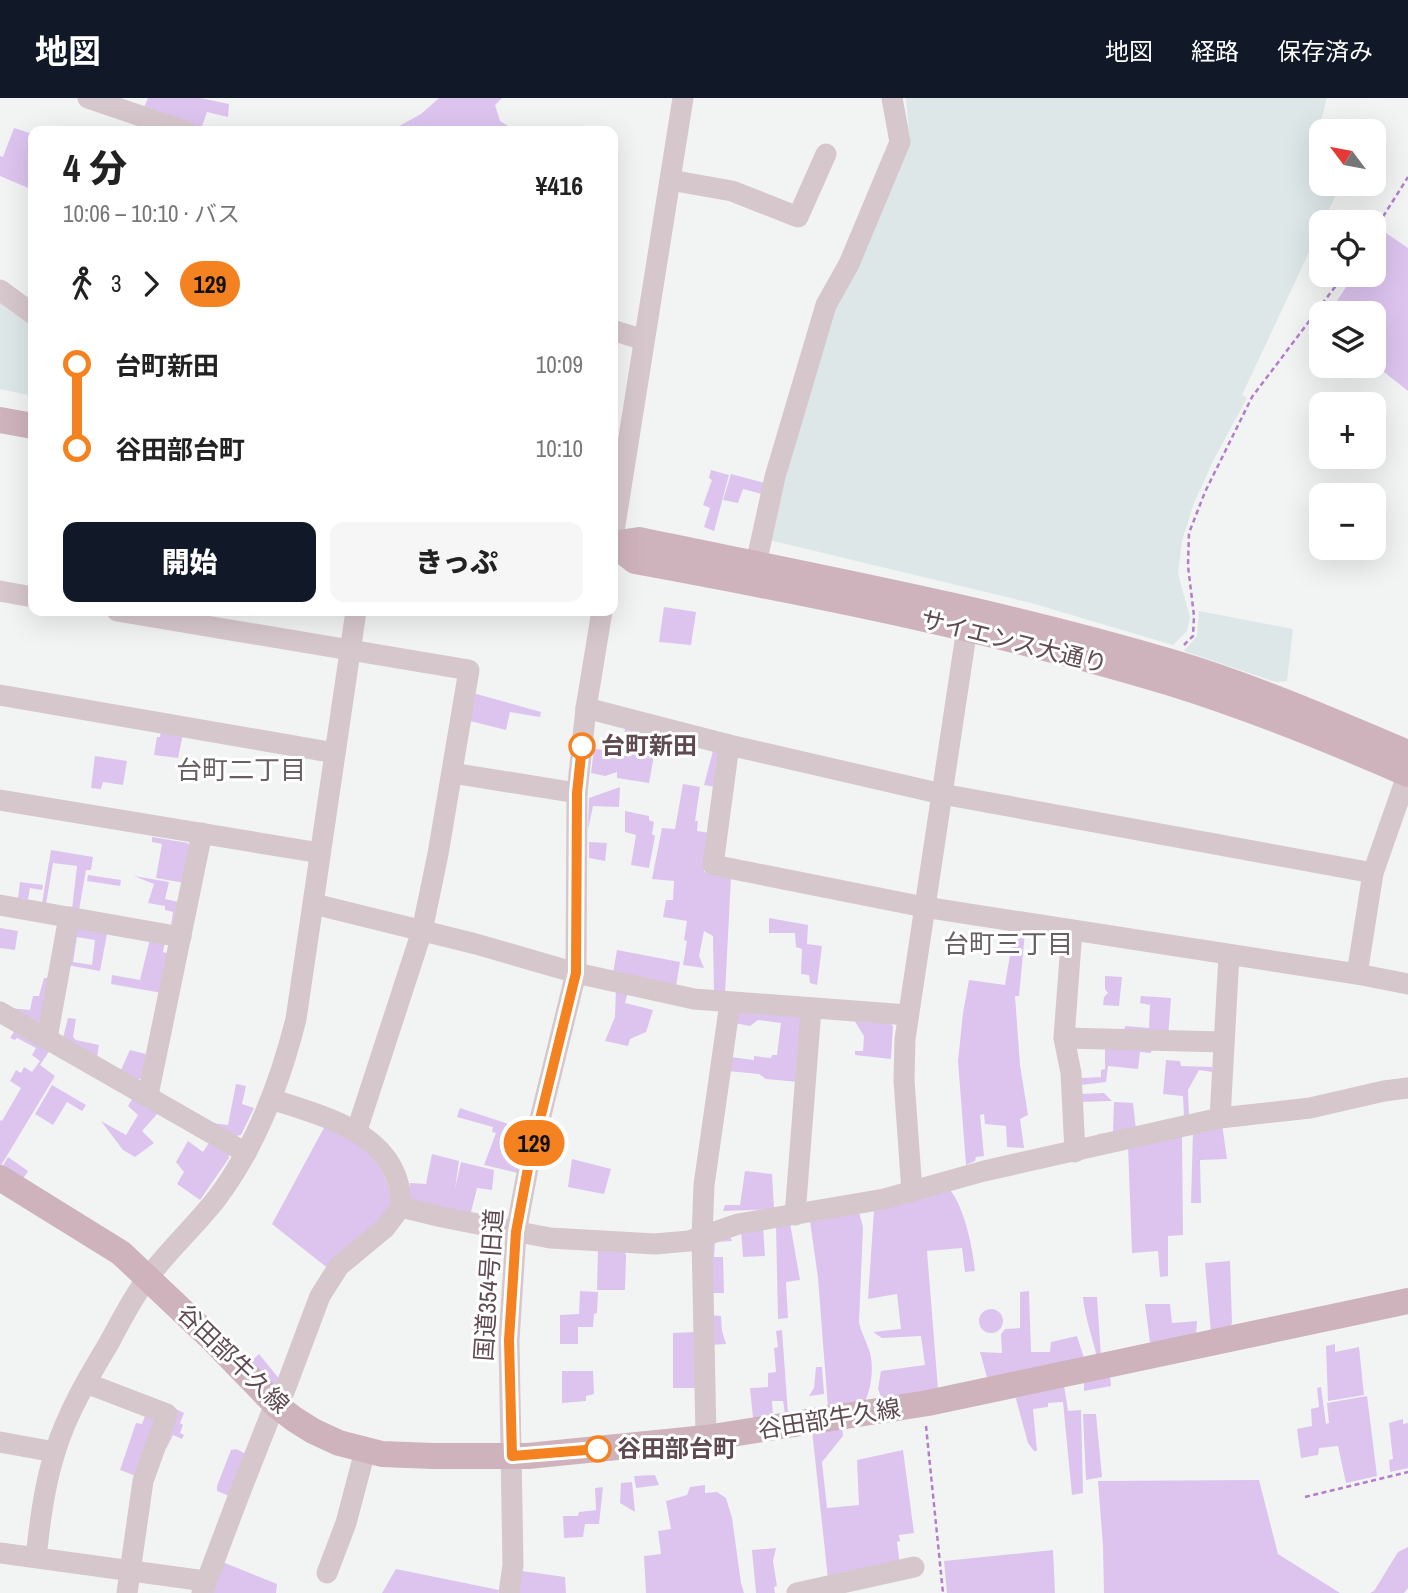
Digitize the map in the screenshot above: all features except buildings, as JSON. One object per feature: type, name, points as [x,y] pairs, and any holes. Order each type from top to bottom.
[{"type":"main road","points":[[0,420],[28,425]]},
{"type":"main road","name":"サイエンス大通り","points":[[618,543],[639,540],[969,608],[1322,716],[1408,754]]},
{"type":"main road","name":"サイエンス大通り","points":[[618,548],[635,561],[1162,667],[1408,774]]},
{"type":"main road","name":"谷田部牛久線","points":[[0,1178],[113,1248],[148,1277],[277,1406],[324,1437],[365,1451],[402,1455],[512,1456],[706,1438],[924,1404],[1408,1301]]},
{"type":"street","points":[[88,98],[170,126]]},
{"type":"street","points":[[618,506],[683,98]]},
{"type":"street","points":[[756,564],[775,477],[826,305],[849,264],[900,142],[892,98]]},
{"type":"street","points":[[670,180],[732,191],[798,217],[826,154]]},
{"type":"street","points":[[0,289],[28,310]]},
{"type":"street","points":[[618,332],[644,340]]},
{"type":"street","points":[[0,591],[28,596]]},
{"type":"street","points":[[148,616],[468,670],[439,855],[422,931],[357,1130]]},
{"type":"street","points":[[36,1557],[43,1500],[55,1452],[86,1383],[148,1277],[204,1215],[247,1153],[287,1054],[296,1019],[314,904],[355,616]]},
{"type":"street","name":"国道354号旧道","points":[[509,1593],[513,1565],[509,1340],[516,1232],[528,1168],[576,973],[577,793],[586,708],[601,616]]},
{"type":"street","points":[[912,1192],[904,1062],[908,1015],[967,628]]},
{"type":"street","points":[[0,695],[335,753]]},
{"type":"street","points":[[586,708],[729,745],[942,794],[1373,873]]},
{"type":"street","points":[[729,745],[713,865],[924,907],[1408,984]]},
{"type":"street","points":[[452,773],[577,793]]},
{"type":"street","points":[[1357,974],[1373,873],[1408,774]]},
{"type":"street","points":[[0,800],[320,853]]},
{"type":"street","points":[[148,1095],[202,834]]},
{"type":"street","points":[[314,904],[576,973],[694,999],[908,1015]]},
{"type":"street","points":[[0,905],[181,937]]},
{"type":"street","points":[[47,1038],[69,917]]},
{"type":"street","points":[[1072,930],[1064,1038],[1071,1073],[1075,1152]]},
{"type":"street","points":[[1220,1118],[1228,955]]},
{"type":"street","points":[[706,1438],[702,1237],[704,1185],[730,1003]]},
{"type":"street","points":[[795,1215],[811,1009]]},
{"type":"street","points":[[0,1012],[247,1153]]},
{"type":"street","points":[[1064,1038],[1224,1042]]},
{"type":"street","points":[[401,1207],[550,1238],[655,1244],[689,1241],[738,1224],[912,1192],[984,1171],[1220,1118],[1310,1108],[1408,1088]]},
{"type":"street","points":[[0,1553],[130,1570],[203,1587],[284,1392],[320,1296],[332,1275],[348,1258],[385,1228],[401,1207],[400,1192],[389,1164],[371,1141],[357,1130],[271,1099]]},
{"type":"street","points":[[86,1383],[167,1414],[143,1481],[127,1593]]},
{"type":"street","points":[[0,1442],[55,1452]]},
{"type":"street","points":[[327,1573],[346,1523],[365,1451]]},
{"type":"street","points":[[797,1593],[914,1567]]},
{"type":"path","points":[[1386,212],[1408,177]]},
{"type":"path","points":[[1162,667],[1194,636],[1188,566],[1189,533],[1205,492],[1252,397],[1335,287]]},
{"type":"path","points":[[924,1404],[943,1593]]},
{"type":"path","points":[[1305,1497],[1408,1472]]},
{"type":"shaded area","points":[[148,98],[200,98],[229,104],[228,117],[207,112],[202,126],[191,126],[142,112]]},
{"type":"shaded area","points":[[439,98],[502,98],[495,105],[500,121],[508,126],[399,126],[421,114]]},
{"type":"shaded area","points":[[906,98],[1327,98],[1322,119],[1309,119],[1309,196],[1335,196],[1329,210],[1309,210],[1309,252],[1242,395],[1247,398],[1194,503],[1182,541],[1178,574],[1190,617],[1187,631],[1173,645],[1031,603],[769,540],[830,314],[910,144]]},
{"type":"shaded area","points":[[14,128],[28,132],[28,188],[0,176],[0,156],[3,157]]},
{"type":"shaded area","points":[[1386,233],[1408,248],[1408,391],[1386,374],[1386,301],[1337,301],[1346,287],[1386,287]]},
{"type":"shaded area","points":[[0,295],[28,318],[28,395],[0,389]]},
{"type":"shaded area","points":[[711,470],[729,475],[714,531],[704,527],[710,508],[703,505],[712,480],[709,478]]},
{"type":"shaded area","points":[[731,474],[765,483],[762,494],[743,489],[738,503],[723,500]]},
{"type":"shaded area","points":[[664,607],[696,612],[691,645],[659,642]]},
{"type":"shaded area","points":[[1199,611],[1293,629],[1287,681],[1276,682],[1184,651],[1197,636]]},
{"type":"shaded area","points":[[473,693],[541,712],[540,717],[510,712],[506,730],[470,721]]},
{"type":"shaded area","points":[[625,729],[658,734],[649,783],[617,778],[617,772],[605,776],[591,773],[594,749],[621,751]]},
{"type":"shaded area","points":[[161,730],[183,734],[178,758],[154,755]]},
{"type":"shaded area","points":[[714,747],[720,753],[716,787],[704,785]]},
{"type":"shaded area","points":[[95,756],[127,761],[123,785],[103,782],[101,789],[91,788]]},
{"type":"shaded area","points":[[683,784],[700,787],[695,821],[698,821],[697,831],[710,833],[704,872],[731,877],[725,994],[714,993],[713,936],[704,931],[699,956],[704,968],[683,965],[687,921],[663,917],[666,900],[673,900],[674,881],[652,879],[662,828],[675,829]]},
{"type":"shaded area","points":[[620,787],[619,807],[593,806],[588,829],[589,798]]},
{"type":"shaded area","points":[[625,811],[649,816],[649,820],[654,822],[652,834],[655,836],[649,868],[631,865],[636,835],[625,832]]},
{"type":"shaded area","points":[[152,837],[188,843],[191,849],[185,883],[156,878],[162,844],[152,842]]},
{"type":"shaded area","points":[[589,842],[607,843],[605,861],[589,858]]},
{"type":"shaded area","points":[[51,850],[93,857],[91,870],[86,870],[79,910],[72,909],[77,866],[53,863],[46,904],[42,903]]},
{"type":"shaded area","points":[[88,875],[121,880],[120,886],[87,881]]},
{"type":"shaded area","points":[[134,876],[169,882],[165,899],[179,902],[174,925],[171,926],[173,912],[165,910],[165,906],[148,903],[154,884]]},
{"type":"shaded area","points":[[20,882],[43,885],[42,890],[30,888],[28,899],[18,898]]},
{"type":"shaded area","points":[[769,918],[808,925],[807,944],[822,946],[817,985],[810,983],[809,975],[801,974],[802,949],[796,947],[795,933],[769,933]]},
{"type":"shaded area","points":[[0,928],[18,931],[15,950],[0,948]]},
{"type":"shaded area","points":[[78,928],[107,934],[100,971],[67,965],[73,931]],"holes":[[[77,937],[95,940],[92,965],[73,962]]]},
{"type":"shaded area","points":[[1014,931],[1025,932],[1019,996],[1015,996],[1020,1065],[1028,1115],[1020,1119],[1024,1148],[1007,1147],[1006,1126],[985,1124],[984,1114],[980,1115],[984,1156],[976,1157],[975,1161],[966,1165],[958,1061],[969,980],[1005,985]]},
{"type":"shaded area","points":[[150,939],[165,942],[163,952],[169,954],[162,993],[111,984],[112,975],[140,980]]},
{"type":"shaded area","points":[[617,950],[680,962],[676,986],[613,973]]},
{"type":"shaded area","points":[[53,970],[39,1023],[9,1008],[30,1010],[33,996],[39,996],[44,978]]},
{"type":"shaded area","points":[[1105,976],[1122,977],[1119,1006],[1103,1005],[1104,997],[1108,993],[1105,989]]},
{"type":"shaded area","points":[[616,987],[628,991],[625,1003],[653,1010],[646,1032],[630,1039],[628,1046],[605,1041],[615,1017]]},
{"type":"shaded area","points":[[1141,996],[1171,998],[1168,1038],[1124,1036],[1125,1026],[1149,1028],[1150,1005],[1140,1003]]},
{"type":"shaded area","points":[[736,1011],[797,1012],[804,1019],[798,1082],[728,1071],[730,1057],[754,1060],[754,1056],[771,1058],[772,1055],[777,1055],[781,1023],[758,1020],[750,1026],[734,1023]]},
{"type":"shaded area","points":[[68,1018],[76,1019],[73,1037],[76,1040],[99,1045],[97,1057],[63,1038]]},
{"type":"shaded area","points":[[854,1020],[887,1021],[893,1026],[891,1059],[855,1055],[855,1051],[863,1051],[864,1036]]},
{"type":"shaded area","points":[[16,1029],[50,1050],[40,1065],[55,1076],[0,1167],[0,1120],[2,1121],[21,1088],[10,1081],[16,1070],[21,1073],[24,1067],[32,1072],[40,1061],[32,1055],[36,1048],[17,1038],[10,1038]]},
{"type":"shaded area","points":[[1105,1042],[1153,1042],[1151,1053],[1140,1052],[1138,1069],[1108,1066],[1106,1082],[1081,1085],[1081,1078],[1101,1077],[1101,1070],[1105,1069]]},
{"type":"shaded area","points":[[130,1050],[146,1054],[142,1078],[137,1080],[121,1070]]},
{"type":"shaded area","points":[[1166,1060],[1180,1061],[1181,1066],[1212,1067],[1212,1072],[1199,1070],[1188,1090],[1189,1117],[1184,1118],[1183,1096],[1163,1094]]},
{"type":"shaded area","points":[[236,1084],[246,1086],[242,1104],[254,1108],[241,1135],[235,1136],[211,1123],[228,1125]]},
{"type":"shaded area","points":[[52,1085],[86,1105],[82,1111],[67,1102],[53,1125],[35,1114]]},
{"type":"shaded area","points":[[1104,1093],[1112,1101],[1080,1102],[1080,1094]]},
{"type":"shaded area","points":[[134,1096],[159,1112],[142,1131],[154,1143],[135,1157],[123,1150],[101,1121],[126,1135],[138,1115],[128,1106]]},
{"type":"shaded area","points":[[1114,1102],[1133,1103],[1136,1130],[1099,1140],[1098,1134],[1113,1132]]},
{"type":"shaded area","points":[[460,1108],[527,1130],[518,1173],[484,1165],[496,1133],[492,1132],[493,1127],[457,1117]]},
{"type":"shaded area","points":[[326,1124],[353,1139],[372,1156],[379,1165],[394,1206],[330,1270],[272,1224]]},
{"type":"shaded area","points":[[1222,1124],[1227,1159],[1200,1160],[1201,1203],[1191,1203],[1193,1129]]},
{"type":"shaded area","points":[[1182,1136],[1183,1235],[1168,1236],[1168,1276],[1160,1277],[1158,1251],[1132,1253],[1128,1145]]},
{"type":"shaded area","points":[[211,1140],[227,1149],[229,1158],[200,1200],[177,1184],[184,1172],[176,1162],[188,1141],[203,1152]]},
{"type":"shaded area","points":[[432,1154],[459,1161],[455,1189],[461,1162],[494,1170],[492,1190],[477,1188],[470,1216],[413,1203],[409,1196],[410,1183],[426,1184]]},
{"type":"shaded area","points":[[8,1157],[28,1171],[21,1182],[1,1169]]},
{"type":"shaded area","points":[[572,1159],[611,1169],[604,1194],[568,1187]]},
{"type":"shaded area","points":[[745,1171],[772,1174],[774,1209],[723,1211],[725,1205],[740,1205]]},
{"type":"shaded area","points":[[949,1189],[963,1216],[975,1271],[965,1272],[962,1248],[927,1251],[938,1389],[882,1399],[878,1389],[881,1371],[925,1365],[921,1336],[882,1338],[873,1332],[901,1329],[897,1294],[868,1299],[874,1210]]},
{"type":"shaded area","points":[[859,1212],[863,1227],[859,1322],[870,1353],[871,1378],[865,1402],[828,1408],[818,1278],[810,1221]]},
{"type":"shaded area","points":[[790,1223],[800,1280],[786,1282],[788,1318],[778,1319],[776,1225]]},
{"type":"shaded area","points":[[763,1227],[765,1256],[743,1257],[741,1230]]},
{"type":"shaded area","points":[[730,1236],[732,1241],[715,1242],[714,1257],[723,1257],[724,1293],[709,1293],[709,1246],[715,1237]]},
{"type":"shaded area","points":[[598,1246],[623,1248],[626,1255],[625,1290],[597,1290]]},
{"type":"shaded area","points":[[1230,1261],[1232,1323],[1229,1329],[1211,1333],[1205,1263]]},
{"type":"shaded area","points":[[580,1291],[598,1292],[593,1327],[578,1327],[578,1344],[560,1344],[560,1315],[579,1314]]},
{"type":"shaded area","points":[[1029,1291],[1031,1352],[1050,1352],[1051,1342],[1077,1336],[1084,1358],[988,1381],[980,1352],[1002,1353],[1001,1334],[1005,1329],[1020,1328],[1020,1292]]},
{"type":"shaded area","points":[[1083,1297],[1097,1297],[1101,1357],[1097,1357]]},
{"type":"shaded area","points":[[1145,1304],[1170,1304],[1172,1323],[1197,1321],[1196,1336],[1150,1343]]},
{"type":"shaded area","points":[[991,1309],[1000,1312],[1003,1321],[1000,1330],[991,1333],[982,1330],[979,1321],[982,1312]]},
{"type":"shaded area","points":[[709,1315],[721,1316],[726,1344],[709,1345]]},
{"type":"shaded area","points":[[782,1330],[788,1414],[785,1414],[783,1401],[772,1401],[773,1415],[753,1418],[750,1388],[768,1387],[768,1373],[776,1372],[776,1331]]},
{"type":"shaded area","points":[[696,1332],[697,1388],[673,1388],[673,1333]]},
{"type":"shaded area","points":[[1335,1344],[1335,1352],[1359,1347],[1364,1395],[1328,1401],[1326,1346]]},
{"type":"shaded area","points":[[259,1354],[281,1381],[274,1389],[248,1364]]},
{"type":"shaded area","points":[[816,1367],[822,1367],[824,1394],[809,1396],[814,1388]]},
{"type":"shaded area","points":[[562,1371],[593,1371],[594,1394],[586,1396],[586,1401],[562,1403]]},
{"type":"shaded area","points":[[1110,1375],[1111,1386],[1084,1391],[1084,1382]]},
{"type":"shaded area","points":[[1064,1385],[1068,1411],[1081,1410],[1083,1493],[1072,1495],[1063,1402],[1048,1403],[1048,1407],[1033,1409],[1037,1451],[1034,1451],[1028,1443],[1016,1399],[1018,1395]]},
{"type":"shaded area","points":[[1321,1387],[1326,1424],[1329,1423],[1327,1403],[1367,1396],[1377,1476],[1346,1483],[1338,1446],[1319,1448],[1318,1455],[1301,1458],[1297,1429],[1312,1426],[1311,1409],[1319,1407],[1317,1388]]},
{"type":"shaded area","points":[[176,1409],[184,1413],[180,1433],[184,1435],[182,1439],[173,1435],[166,1449],[163,1447]]},
{"type":"shaded area","points":[[146,1413],[155,1420],[136,1476],[120,1470],[136,1423],[142,1424]]},
{"type":"shaded area","points":[[1083,1414],[1096,1414],[1102,1477],[1086,1480]]},
{"type":"shaded area","points":[[1403,1419],[1403,1424],[1408,1423],[1408,1468],[1390,1472],[1389,1460],[1393,1459],[1389,1423]]},
{"type":"shaded area","points":[[842,1426],[843,1436],[822,1462],[827,1508],[859,1505],[857,1460],[903,1450],[914,1533],[899,1535],[900,1541],[897,1542],[900,1566],[828,1579],[812,1430]]},
{"type":"shaded area","points":[[236,1449],[246,1454],[229,1496],[217,1491],[217,1486],[231,1450]]},
{"type":"shaded area","points":[[655,1475],[659,1485],[636,1488],[634,1476]]},
{"type":"shaded area","points":[[1259,1480],[1278,1554],[1340,1593],[1104,1593],[1098,1481]]},
{"type":"shaded area","points":[[632,1482],[635,1512],[620,1503],[621,1483]]},
{"type":"shaded area","points":[[705,1485],[705,1493],[717,1492],[726,1498],[732,1518],[744,1593],[646,1593],[644,1556],[661,1554],[658,1531],[671,1529],[666,1501],[687,1495],[690,1487]]},
{"type":"shaded area","points":[[603,1487],[599,1524],[585,1524],[583,1537],[564,1538],[563,1516],[578,1516],[579,1512],[596,1510],[595,1488]]},
{"type":"shaded area","points":[[1408,1547],[1408,1588],[1404,1593],[1370,1593],[1374,1591],[1398,1552]]},
{"type":"shaded area","points":[[776,1548],[773,1561],[777,1586],[774,1587],[775,1593],[756,1593],[752,1550]]},
{"type":"shaded area","points":[[1053,1550],[1055,1593],[947,1593],[944,1561]]},
{"type":"shaded area","points":[[220,1561],[277,1584],[276,1593],[207,1593]]},
{"type":"shaded area","points":[[396,1569],[499,1590],[498,1593],[382,1593]]},
{"type":"shaded area","points":[[522,1571],[565,1577],[566,1593],[519,1593]]},
{"type":"bus line","name":"129","points":[[582,746],[577,793],[576,973],[528,1168],[516,1232],[509,1340],[509,1413],[512,1456],[598,1449]]},
{"type":"place","name":"台町新田","points":[[582,746]]},
{"type":"place","name":"谷田部台町","points":[[598,1449]]},
{"type":"district","name":"台町二丁目","points":[[241,770]]},
{"type":"district","name":"台町三丁目","points":[[1008,944]]}]
